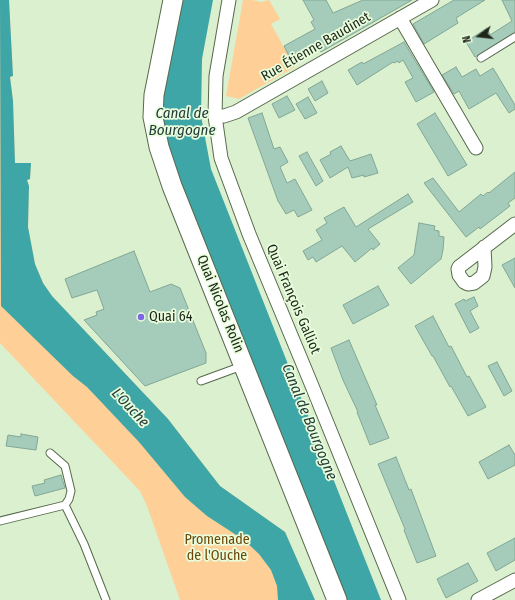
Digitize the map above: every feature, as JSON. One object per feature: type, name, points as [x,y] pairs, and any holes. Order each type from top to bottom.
[{"type":"street","name":"Quai Nicolas Rolin","points":[[173,0],[154,95],[154,127],[166,171],[337,600]]},
{"type":"street","name":"Quai François Galliot","points":[[229,0],[216,76],[215,116],[221,158],[260,263],[310,381],[398,600]]},
{"type":"street","name":"Rue Étienne Baudinet","points":[[215,116],[224,116],[236,112],[432,0]]},
{"type":"street","points":[[400,18],[476,148]]},
{"type":"street","points":[[484,247],[515,224]]},
{"type":"street","points":[[478,600],[515,581]]},
{"type":"lane","points":[[481,58],[515,37]]},
{"type":"lane","points":[[201,381],[244,365]]},
{"type":"lane","points":[[0,521],[65,505],[72,491],[65,466],[50,453]]},
{"type":"lane","points":[[65,505],[84,544],[106,600]]},
{"type":"green space","name":"Promenade de l'Ouche","points":[[0,0],[9,0],[13,76],[10,77],[13,101],[15,163],[31,163],[30,179],[27,180],[29,186],[28,227],[35,264],[43,283],[52,296],[168,419],[220,486],[285,532],[315,600],[180,600],[147,506],[140,491],[0,343]]},
{"type":"green space","points":[[243,0],[261,2],[269,0],[280,19],[271,24],[295,67],[239,99],[226,96]]},
{"type":"water","name":"L'Ouche","points":[[0,0],[9,0],[13,76],[10,77],[13,101],[15,163],[31,163],[30,179],[27,180],[29,186],[28,227],[35,264],[43,283],[52,296],[168,419],[220,486],[285,532],[315,600],[278,600],[277,586],[271,570],[259,554],[244,540],[207,516],[185,497],[139,442],[87,387],[73,376],[1,306]]},
{"type":"water","name":"Canal de Bourgogne","points":[[180,0],[213,0],[202,59],[201,116],[211,169],[381,600],[343,600],[175,173],[162,127],[162,105]]},
{"type":"building","points":[[303,0],[326,0],[333,13],[363,0],[412,0],[321,52],[317,45],[296,57],[294,53],[289,56],[284,46],[315,29],[311,22],[314,20]]},
{"type":"building","points":[[454,0],[485,0],[456,18],[458,23],[424,44],[413,24]]},
{"type":"building","points":[[502,0],[515,0],[515,32],[475,57],[466,42],[487,28],[490,35],[512,21]]},
{"type":"building","points":[[404,42],[434,92],[416,102],[405,82],[413,78],[403,60],[399,63],[398,61],[393,62],[357,85],[348,70],[362,62],[363,64]]},
{"type":"building","points":[[456,67],[462,77],[476,69],[480,76],[493,68],[515,105],[515,109],[509,113],[496,93],[469,109],[459,91],[454,94],[442,75]]},
{"type":"building","points":[[322,81],[328,93],[315,101],[308,89]]},
{"type":"building","points":[[287,96],[295,110],[279,118],[272,104]]},
{"type":"building","points":[[308,97],[317,113],[305,119],[296,104]]},
{"type":"building","points":[[262,113],[274,149],[280,147],[288,162],[280,167],[287,183],[295,179],[312,210],[298,217],[294,210],[286,214],[278,201],[248,118]]},
{"type":"building","points":[[435,113],[467,165],[448,176],[417,124]]},
{"type":"building","points":[[341,146],[350,161],[371,154],[378,173],[364,177],[364,175],[352,178],[348,167],[330,178],[320,160]]},
{"type":"building","points":[[307,152],[323,181],[316,186],[299,156]]},
{"type":"building","points":[[515,172],[515,198],[508,203],[510,206],[480,229],[479,227],[466,237],[424,183],[433,178],[459,212],[481,194],[483,196],[488,192],[489,193]]},
{"type":"building","points":[[408,194],[413,202],[368,229],[380,244],[373,250],[372,248],[355,262],[342,246],[316,262],[313,257],[308,260],[303,251],[322,240],[316,230],[327,223],[324,218],[344,207],[356,227]]},
{"type":"building","points":[[419,223],[435,226],[434,230],[439,231],[439,236],[444,237],[443,250],[441,259],[411,284],[398,268],[414,255]]},
{"type":"building","name":"Quai 64","points":[[134,251],[150,292],[171,284],[180,288],[206,353],[206,363],[145,386],[84,320],[97,315],[96,312],[104,309],[97,290],[72,298],[65,279]]},
{"type":"building","points":[[515,258],[515,288],[502,265]]},
{"type":"building","points":[[378,286],[389,305],[353,324],[343,305]]},
{"type":"building","points":[[474,297],[478,306],[470,311],[479,328],[470,333],[455,304],[464,299],[465,301]]},
{"type":"building","points":[[433,316],[449,347],[451,346],[467,377],[469,376],[486,407],[468,416],[415,326]]},
{"type":"building","points":[[349,340],[377,405],[375,405],[389,438],[370,445],[331,348]]},
{"type":"building","points":[[497,362],[512,391],[504,396],[488,366]]},
{"type":"building","points":[[21,434],[38,437],[36,450],[6,446],[8,435],[21,437]]},
{"type":"building","points":[[509,445],[515,455],[515,465],[488,479],[479,462]]},
{"type":"building","points":[[396,457],[409,490],[411,489],[436,556],[417,563],[404,530],[405,529],[378,464]]},
{"type":"building","points":[[61,475],[65,488],[35,496],[32,486],[45,483],[44,480]]},
{"type":"building","points":[[515,538],[515,560],[496,571],[487,553]]},
{"type":"building","points":[[468,563],[478,581],[446,598],[437,579]]},
{"type":"place","name":"Quai 64","points":[[141,317]]}]
